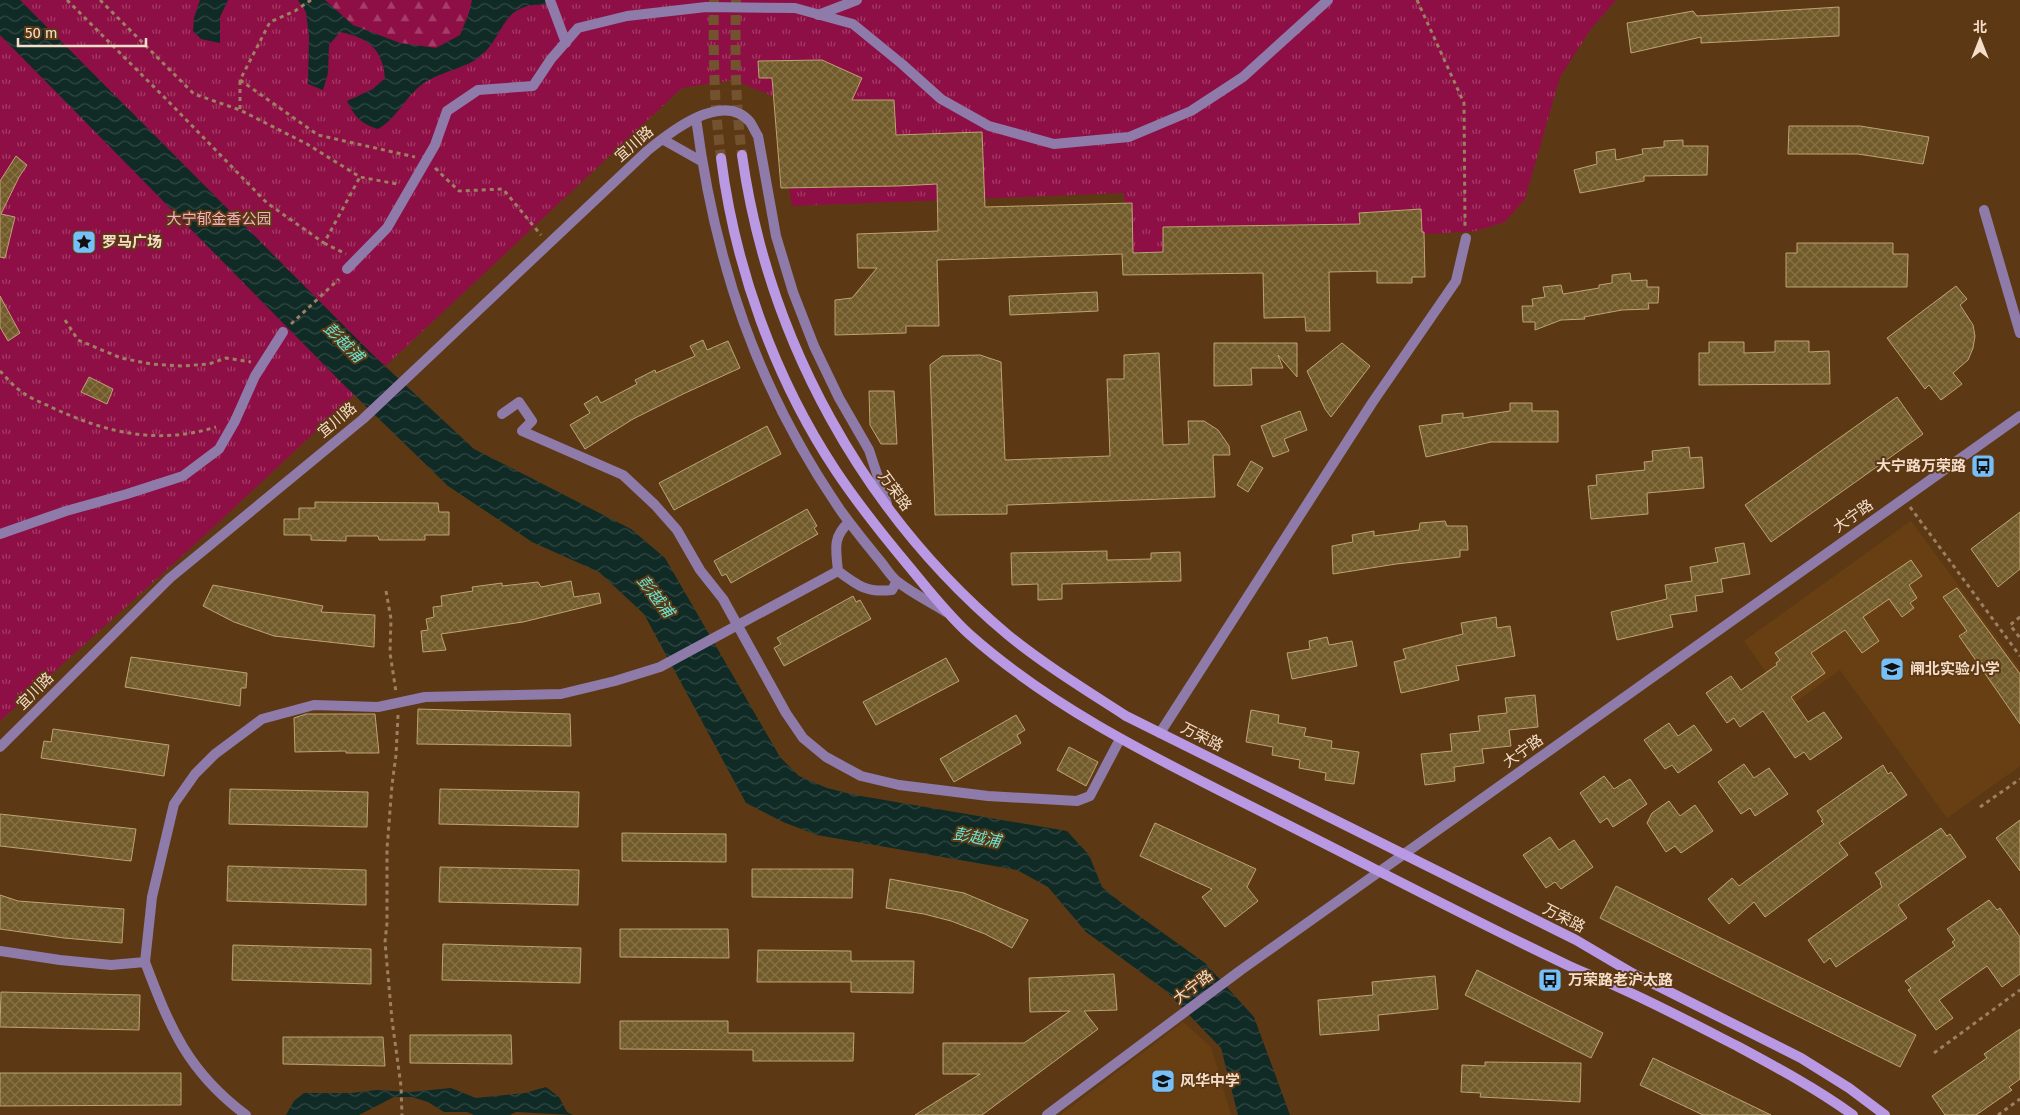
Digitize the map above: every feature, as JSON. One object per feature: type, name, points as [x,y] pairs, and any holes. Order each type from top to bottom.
[{"type":"main road","name":"万荣路","points":[[742,155],[758,241],[797,353],[822,406],[888,508],[957,588],[1008,635],[1062,676],[1126,716],[1576,940],[1632,972],[1801,1058],[1849,1088],[1885,1115]]},
{"type":"main road","points":[[721,158],[738,246],[755,304],[778,361],[804,416],[834,468],[870,520],[948,614],[993,654],[1051,696],[1120,739],[1565,964],[1624,990],[1712,1033],[1790,1074],[1853,1115]]},
{"type":"street","points":[[550,0],[566,43]]},
{"type":"street","points":[[818,15],[858,0]]},
{"type":"street","points":[[347,269],[387,228],[435,145],[448,110],[478,90],[533,86],[551,59],[578,28],[627,16],[706,7],[794,8],[853,24],[941,99],[988,126],[1054,144],[1129,137],[1190,110],[1243,77],[1328,0]]},
{"type":"street","name":"宜川路","points":[[0,747],[170,578],[362,419],[662,139],[696,118],[720,111],[740,114],[750,122],[758,136],[776,236],[793,292],[814,346],[839,398],[870,450],[888,508]]},
{"type":"street","points":[[696,118],[701,161],[720,250],[738,309],[760,368],[796,439],[819,478],[849,522],[896,581],[948,614]]},
{"type":"street","points":[[662,139],[701,161]]},
{"type":"street","points":[[1984,210],[2020,333]]},
{"type":"street","points":[[1160,732],[1366,411],[1456,281],[1466,238]]},
{"type":"street","points":[[0,534],[66,511],[183,476],[220,449],[235,421],[254,376],[283,332]]},
{"type":"street","points":[[502,414],[518,402],[532,420],[522,431],[623,475],[677,530],[700,570],[723,599],[739,625],[786,713],[803,738],[826,757],[861,776],[899,785],[988,796],[1077,801],[1090,796],[1120,739]]},
{"type":"street","name":"大宁路","points":[[1047,1115],[1241,970],[2020,416]]},
{"type":"street","points":[[849,522],[839,531],[836,542],[838,571],[859,587],[876,592],[892,590],[896,581]]},
{"type":"street","points":[[246,1115],[213,1089],[194,1065],[171,1028],[146,962],[152,897],[174,804],[195,774],[215,754],[262,719],[314,705],[378,707],[425,696],[561,694],[615,681],[660,667],[838,571]]},
{"type":"street","points":[[0,951],[111,965],[146,962]]},
{"type":"path","points":[[67,0],[267,204],[324,244],[356,258]]},
{"type":"path","points":[[100,0],[194,94],[240,110],[307,144],[360,177],[411,187]]},
{"type":"path","points":[[240,110],[240,80],[270,22],[311,0]]},
{"type":"path","points":[[1417,0],[1464,103],[1466,238]]},
{"type":"path","points":[[240,80],[318,136],[427,160],[459,191],[503,189],[548,244]]},
{"type":"path","points":[[324,244],[360,177]]},
{"type":"path","points":[[283,332],[338,281],[347,269]]},
{"type":"path","points":[[65,320],[78,340],[121,358],[151,364],[182,366],[209,364],[226,358],[262,363]]},
{"type":"path","points":[[0,371],[22,392],[30,396],[68,414],[130,435],[164,436],[198,432],[235,421]]},
{"type":"path","points":[[1904,499],[2020,656]]},
{"type":"path","points":[[386,591],[391,620],[390,654],[394,686],[399,702],[387,849],[387,923],[385,942],[392,1020],[401,1086],[402,1115]]},
{"type":"path","points":[[2020,617],[2010,625],[2020,638]]},
{"type":"path","points":[[1980,807],[2020,779]]},
{"type":"path","points":[[1934,1053],[2020,990]]},
{"type":"path","points":[[1998,1115],[2020,1099]]},
{"type":"shaded area","name":"闸北实验小学","points":[[1911,521],[2020,669],[2020,766],[1947,818],[1840,670],[1790,706],[1744,641]]},
{"type":"shaded area","name":"风华中学","points":[[1183,1022],[1211,1047],[1231,1115],[1060,1115]]},
{"type":"green space","name":"大宁郁金香公园","points":[[0,0],[1616,0],[1591,29],[1560,77],[1525,199],[1505,222],[1476,231],[1127,254],[1124,193],[792,206],[773,96],[733,80],[682,88],[203,537],[0,721]]},
{"type":"green space","points":[[325,0],[472,0],[460,35],[437,48],[400,43],[353,25]]},
{"type":"water","name":"彭越浦","points":[[0,0],[20,0],[371,353],[474,449],[631,529],[665,558],[780,757],[799,776],[827,788],[855,795],[1067,831],[1089,855],[1102,887],[1205,963],[1254,1017],[1290,1115],[1238,1115],[1221,1048],[1165,990],[1086,932],[1048,887],[1017,870],[817,835],[783,822],[746,803],[644,614],[599,572],[532,542],[448,486],[341,382],[0,35]]},
{"type":"water","points":[[200,0],[228,0],[220,17],[220,43],[201,39],[193,31],[194,18]]},
{"type":"water","points":[[298,0],[325,0],[353,25],[400,43],[436,48],[460,35],[472,0],[556,0],[550,5],[533,5],[521,8],[512,14],[494,40],[478,58],[427,81],[409,97],[390,120],[378,129],[359,119],[347,101],[373,89],[385,78],[384,68],[377,52],[366,41],[340,32],[329,45],[328,73],[323,90],[308,84],[309,37],[306,12]]},
{"type":"water","points":[[546,1087],[559,1097],[567,1112],[573,1115],[516,1112],[510,1115],[474,1115],[467,1112],[444,1112],[428,1102],[412,1097],[394,1097],[359,1115],[286,1115],[294,1101],[304,1093],[351,1093],[376,1090],[411,1092],[451,1088],[476,1098],[525,1093]]},
{"type":"building","points":[[1839,7],[1839,36],[1701,43],[1701,37],[1631,53],[1627,23],[1693,11],[1697,16]]},
{"type":"building","points":[[822,60],[862,78],[852,100],[894,100],[896,135],[982,132],[985,207],[1132,203],[1133,253],[1163,252],[1163,227],[1360,224],[1359,213],[1421,209],[1422,232],[1424,232],[1425,277],[1412,277],[1412,283],[1377,283],[1377,271],[1329,272],[1330,331],[1306,331],[1305,317],[1264,318],[1263,273],[1123,275],[1122,254],[937,260],[939,326],[906,326],[906,333],[835,335],[835,300],[852,298],[877,268],[858,268],[857,234],[938,231],[937,184],[781,188],[772,78],[759,78],[758,61]]},
{"type":"building","points":[[1789,126],[1860,126],[1929,137],[1923,164],[1858,154],[1788,154]]},
{"type":"building","points":[[1683,140],[1683,146],[1708,146],[1707,175],[1644,176],[1644,181],[1580,193],[1574,170],[1597,164],[1596,152],[1615,149],[1616,160],[1643,154],[1642,149],[1664,147],[1664,141]]},
{"type":"building","points":[[16,156],[27,165],[1,214],[15,217],[5,258],[0,257],[0,181]]},
{"type":"building","points":[[1797,243],[1893,243],[1893,254],[1908,254],[1907,287],[1786,287],[1786,253],[1797,253]]},
{"type":"building","points":[[1630,273],[1631,281],[1647,280],[1647,287],[1659,287],[1658,303],[1648,303],[1649,309],[1622,310],[1584,317],[1585,319],[1561,320],[1535,330],[1535,322],[1523,322],[1522,306],[1533,306],[1532,299],[1545,297],[1543,287],[1561,285],[1563,294],[1599,288],[1599,285],[1612,283],[1612,275]]},
{"type":"building","points":[[1956,286],[1967,299],[1960,305],[1973,325],[1975,336],[1968,360],[1953,373],[1962,384],[1941,400],[1929,385],[1925,389],[1887,338]]},
{"type":"building","points":[[1097,292],[1098,311],[1010,315],[1009,296]]},
{"type":"building","points":[[0,296],[20,333],[8,341],[0,327]]},
{"type":"building","points":[[703,340],[707,350],[728,341],[740,368],[633,419],[585,449],[570,425],[590,413],[584,404],[597,396],[601,403],[637,384],[635,380],[655,370],[656,373],[695,356],[690,346]]},
{"type":"building","points":[[1775,341],[1809,341],[1809,352],[1829,351],[1830,384],[1699,385],[1699,353],[1709,353],[1709,342],[1744,342],[1744,353],[1775,352]]},
{"type":"building","points":[[1214,343],[1297,343],[1297,377],[1278,355],[1283,368],[1251,368],[1252,385],[1214,386]]},
{"type":"building","points":[[1342,343],[1370,366],[1331,417],[1325,409],[1307,371]]},
{"type":"building","points":[[1159,353],[1163,445],[1189,444],[1188,421],[1204,421],[1218,430],[1229,446],[1230,455],[1213,455],[1215,497],[1007,505],[1007,514],[935,515],[930,365],[942,356],[980,355],[1001,362],[1005,460],[1110,456],[1107,379],[1124,379],[1124,355]]},
{"type":"building","points":[[89,377],[113,389],[107,404],[81,392]]},
{"type":"building","points":[[869,391],[894,391],[897,444],[881,444],[870,425]]},
{"type":"building","points":[[1897,397],[1923,434],[1771,542],[1745,505]]},
{"type":"building","points":[[1510,403],[1532,403],[1532,411],[1558,411],[1558,442],[1491,442],[1426,457],[1419,426],[1442,423],[1442,415],[1463,413],[1463,418],[1510,411]]},
{"type":"building","points":[[1300,411],[1307,430],[1284,439],[1289,451],[1273,457],[1261,426]]},
{"type":"building","points":[[767,426],[781,454],[674,510],[659,483]]},
{"type":"building","points":[[1689,447],[1690,458],[1702,457],[1704,488],[1647,493],[1648,514],[1591,519],[1588,486],[1597,485],[1596,475],[1645,470],[1644,462],[1653,461],[1652,451]]},
{"type":"building","points":[[1251,461],[1263,468],[1248,492],[1237,485]]},
{"type":"building","points":[[315,502],[438,503],[439,512],[449,512],[449,535],[425,535],[425,540],[379,540],[378,536],[346,536],[346,541],[311,540],[311,535],[284,535],[284,519],[299,519],[299,508],[315,508]]},
{"type":"building","points":[[807,509],[817,526],[814,528],[818,534],[731,583],[726,574],[722,576],[714,561]]},
{"type":"building","points":[[2020,512],[2020,569],[1998,587],[1971,549]]},
{"type":"building","points":[[1445,521],[1447,526],[1467,526],[1468,550],[1460,550],[1460,557],[1396,564],[1333,574],[1332,546],[1353,542],[1352,535],[1374,531],[1374,536],[1419,530],[1420,523]]},
{"type":"building","points":[[1744,543],[1750,574],[1721,579],[1723,592],[1695,596],[1697,611],[1670,615],[1673,627],[1617,640],[1611,612],[1667,599],[1665,585],[1692,581],[1690,567],[1718,562],[1715,548]]},
{"type":"building","points":[[1107,551],[1107,560],[1151,559],[1151,553],[1180,552],[1181,581],[1062,584],[1062,599],[1038,600],[1038,584],[1012,585],[1011,553]]},
{"type":"building","points":[[1911,560],[1922,576],[1909,585],[1917,598],[1910,603],[1914,608],[1902,617],[1889,599],[1863,617],[1879,641],[1862,653],[1845,630],[1811,653],[1825,673],[1791,697],[1808,722],[1824,712],[1842,738],[1810,760],[1804,752],[1795,758],[1763,711],[1740,727],[1734,718],[1727,723],[1706,693],[1731,676],[1741,690],[1777,665],[1776,663],[1780,660],[1775,653]]},
{"type":"building","points":[[571,581],[574,597],[599,593],[601,603],[523,622],[441,634],[446,650],[423,652],[421,631],[428,630],[426,619],[434,617],[433,607],[442,606],[441,596],[473,591],[472,587],[502,583],[502,586],[538,582],[541,587]]},
{"type":"building","points":[[213,585],[323,606],[321,612],[375,615],[374,647],[274,636],[234,622],[203,606]]},
{"type":"building","points":[[1957,588],[2020,674],[2020,724],[1959,636],[1967,631],[1943,597]]},
{"type":"building","points":[[853,596],[856,602],[860,600],[871,619],[784,666],[774,648],[781,644],[777,638]]},
{"type":"building","points":[[1496,617],[1497,628],[1510,626],[1515,656],[1456,666],[1459,680],[1401,693],[1394,662],[1406,659],[1403,649],[1463,634],[1461,623]]},
{"type":"building","points":[[1327,637],[1329,645],[1352,641],[1357,666],[1292,679],[1287,653],[1310,649],[1309,641]]},
{"type":"building","points":[[131,657],[247,673],[246,688],[241,688],[240,706],[125,687]]},
{"type":"building","points":[[946,658],[959,681],[876,725],[863,702]]},
{"type":"building","points":[[1535,695],[1538,727],[1509,730],[1511,746],[1482,749],[1484,763],[1454,767],[1455,781],[1425,785],[1421,754],[1452,751],[1450,734],[1480,731],[1478,716],[1507,713],[1505,698]]},
{"type":"building","points":[[418,709],[570,714],[571,746],[417,744]]},
{"type":"building","points":[[1251,710],[1279,715],[1278,723],[1306,728],[1304,736],[1332,741],[1331,748],[1359,752],[1354,784],[1325,780],[1326,773],[1299,768],[1300,760],[1272,755],[1273,747],[1246,742]]},
{"type":"building","points":[[306,714],[375,714],[379,753],[346,753],[346,751],[295,752],[294,718]]},
{"type":"building","points":[[1016,715],[1025,730],[1017,735],[1021,743],[954,782],[940,759]]},
{"type":"building","points":[[1669,723],[1678,736],[1694,725],[1712,750],[1678,773],[1672,765],[1665,769],[1644,740]]},
{"type":"building","points":[[53,729],[169,745],[164,776],[41,758],[44,741],[51,742]]},
{"type":"building","points":[[1069,747],[1098,762],[1086,786],[1057,770]]},
{"type":"building","points":[[1744,764],[1754,778],[1769,768],[1788,794],[1755,816],[1750,808],[1741,814],[1718,782]]},
{"type":"building","points":[[1883,765],[1888,774],[1891,772],[1907,795],[1839,843],[1848,855],[1765,917],[1754,902],[1729,924],[1708,899],[1732,878],[1739,886],[1824,824],[1817,811]]},
{"type":"building","points":[[1604,776],[1614,789],[1630,779],[1647,804],[1613,827],[1607,818],[1600,823],[1580,793]]},
{"type":"building","points":[[230,789],[368,792],[367,827],[229,824]]},
{"type":"building","points":[[440,789],[579,792],[578,827],[439,824]]},
{"type":"building","points":[[1669,801],[1680,816],[1695,805],[1713,831],[1681,853],[1675,846],[1666,852],[1647,823],[1652,813]]},
{"type":"building","points":[[0,814],[136,829],[131,861],[0,846]]},
{"type":"building","points":[[2020,820],[2020,871],[1996,838]]},
{"type":"building","points":[[1155,823],[1256,869],[1247,887],[1258,901],[1225,927],[1202,897],[1212,889],[1140,856]]},
{"type":"building","points":[[1941,828],[1947,836],[1950,834],[1966,857],[1898,905],[1907,918],[1836,967],[1830,958],[1824,963],[1808,940],[1882,887],[1875,873]]},
{"type":"building","points":[[622,833],[726,834],[726,862],[622,861]]},
{"type":"building","points":[[1550,837],[1559,850],[1574,840],[1593,867],[1561,889],[1555,882],[1546,888],[1523,855]]},
{"type":"building","points":[[228,866],[366,870],[366,905],[227,901]]},
{"type":"building","points":[[440,867],[579,870],[578,905],[439,902]]},
{"type":"building","points":[[752,869],[853,869],[852,898],[752,897]]},
{"type":"building","points":[[890,879],[964,893],[1028,920],[1012,948],[985,934],[951,921],[924,914],[886,908]]},
{"type":"building","points":[[1616,886],[1916,1035],[1900,1067],[1600,918]]},
{"type":"building","points":[[0,895],[18,901],[124,909],[122,943],[64,938],[0,929]]},
{"type":"building","points":[[1989,900],[1997,910],[2000,908],[2020,937],[2020,974],[2002,987],[1987,966],[1939,1000],[1953,1018],[1936,1030],[1908,990],[1911,988],[1905,981],[1955,946],[1952,942],[1955,940],[1947,929]]},
{"type":"building","points":[[620,929],[728,929],[729,958],[620,957]]},
{"type":"building","points":[[443,944],[581,948],[580,983],[442,980]]},
{"type":"building","points":[[233,945],[371,949],[371,984],[232,980]]},
{"type":"building","points":[[758,950],[851,951],[851,961],[914,961],[913,993],[851,992],[851,982],[757,982]]},
{"type":"building","points":[[1477,970],[1603,1033],[1591,1058],[1465,995]]},
{"type":"building","points":[[1114,974],[1117,1010],[1084,1011],[1098,1029],[982,1115],[915,1115],[980,1074],[943,1074],[943,1043],[1024,1043],[1070,1011],[1030,1012],[1029,978]]},
{"type":"building","points":[[1435,976],[1438,1009],[1378,1015],[1379,1030],[1320,1035],[1318,1000],[1373,995],[1372,982]]},
{"type":"building","points":[[1,992],[140,995],[139,1030],[0,1027]]},
{"type":"building","points":[[620,1021],[728,1021],[728,1033],[854,1033],[853,1061],[753,1061],[753,1050],[620,1049]]},
{"type":"building","points":[[2020,1029],[2020,1079],[2009,1087],[2012,1090],[1976,1115],[1945,1115],[1932,1096],[1987,1058],[1984,1054]]},
{"type":"building","points":[[410,1035],[511,1035],[512,1064],[410,1063]]},
{"type":"building","points":[[283,1037],[383,1037],[385,1066],[283,1064]]},
{"type":"building","points":[[1653,1058],[1771,1115],[1703,1115],[1640,1085]]},
{"type":"building","points":[[1485,1062],[1581,1063],[1580,1102],[1480,1097],[1481,1093],[1461,1092],[1462,1065],[1485,1066]]},
{"type":"building","points":[[0,1073],[181,1073],[181,1105],[0,1106]]},
{"type":"tunnel","points":[[714,0],[714,79],[721,158]]},
{"type":"tunnel","points":[[736,0],[736,78],[742,155]]},
{"type":"place","name":"罗马广场","points":[[84,242]]},
{"type":"place","name":"大宁路万荣路","points":[[1983,466]]},
{"type":"place","name":"闸北实验小学","points":[[1892,669]]},
{"type":"place","name":"万荣路老沪太路","points":[[1550,980]]},
{"type":"place","name":"风华中学","points":[[1163,1081]]}]
